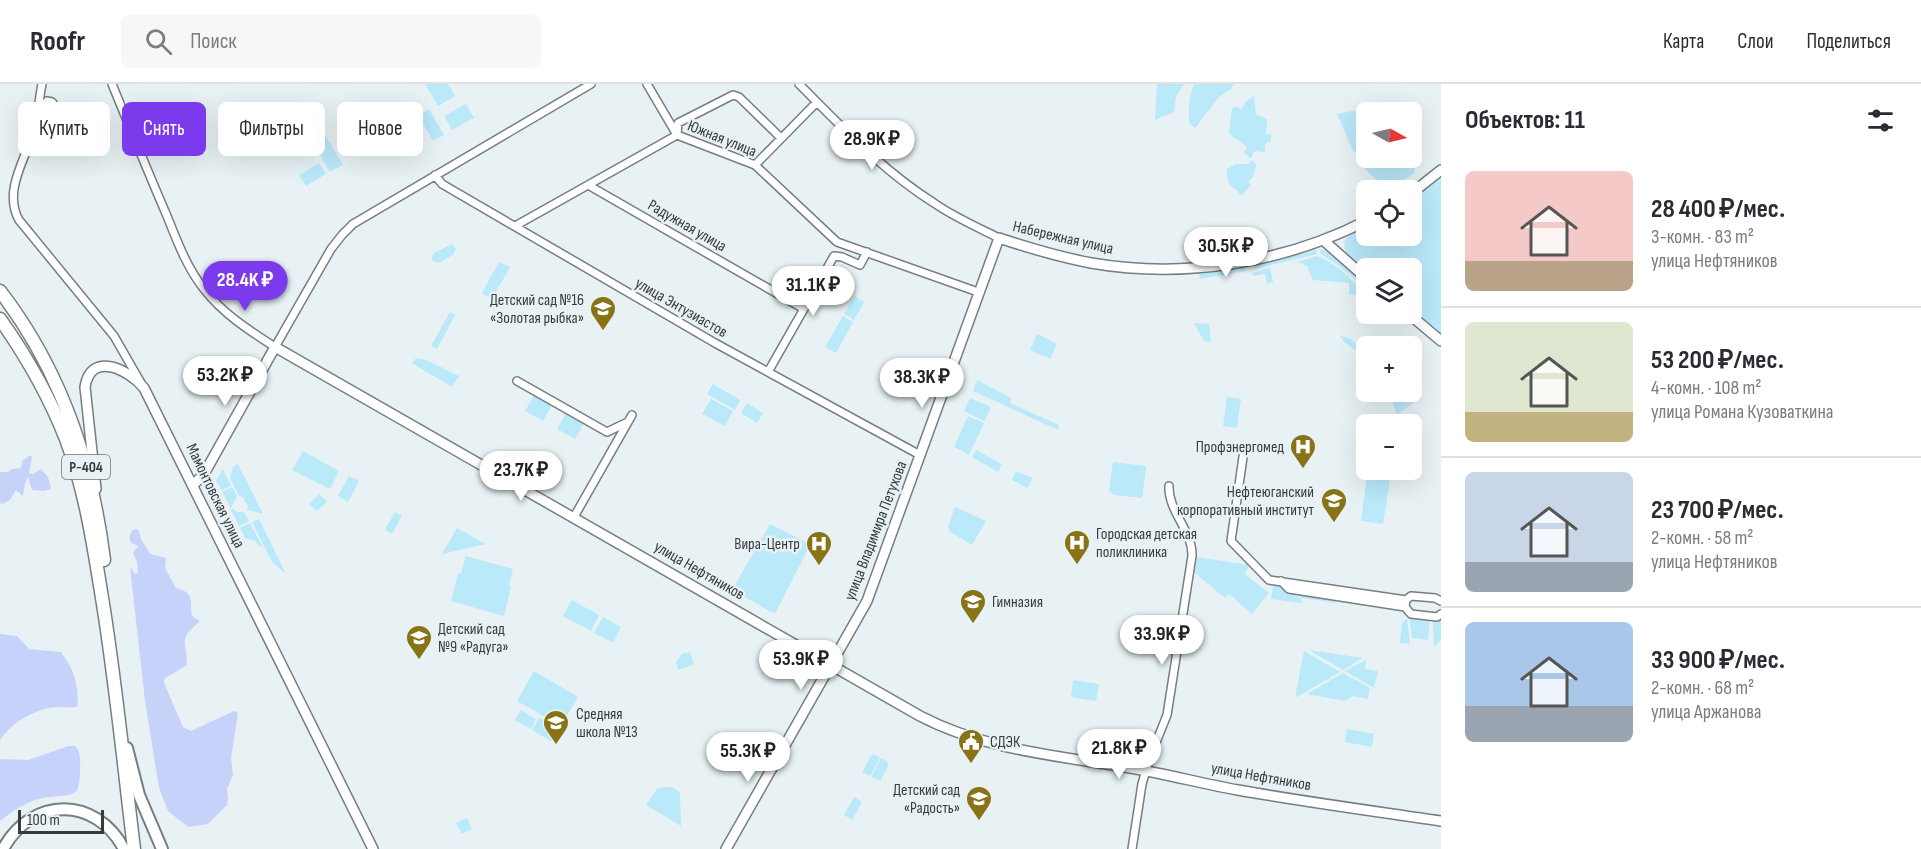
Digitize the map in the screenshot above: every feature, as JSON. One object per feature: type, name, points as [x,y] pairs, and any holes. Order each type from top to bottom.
[{"type":"highway","name":"Р-404","points":[[0,291],[34,342],[66,405],[88,472],[102,543],[112,663]]},
{"type":"highway","name":"Р-404","points":[[0,320],[17,343],[45,393],[72,458],[91,534],[112,663],[134,849]]},
{"type":"main road","points":[[1422,185],[1441,170]]},
{"type":"main road","name":"Набережная улица","points":[[999,238],[1079,260],[1122,267],[1192,267],[1247,262],[1288,253],[1356,225]]},
{"type":"main road","name":"улица Владимира Петухова","points":[[726,849],[872,591],[999,238]]},
{"type":"main road","points":[[1323,240],[1356,269]]},
{"type":"main road","points":[[1421,324],[1441,341]]},
{"type":"main road","points":[[193,485],[204,474],[275,347]]},
{"type":"main road","name":"улица Нефтяников","points":[[275,347],[926,719],[967,737],[1011,748],[1146,771],[1241,791],[1441,821]]},
{"type":"main road","points":[[102,543],[85,383],[93,371],[100,367],[110,366],[131,374],[144,388]]},
{"type":"main road","name":"Мамонтовская улица","points":[[144,388],[373,849]]},
{"type":"main road","points":[[115,687],[130,764],[139,795],[162,849]]},
{"type":"main road","points":[[3,849],[14,832],[23,824],[34,816],[58,809],[91,814],[111,830],[124,849]]},
{"type":"street","name":"Мамонтовская улица","points":[[39,102],[42,84]]},
{"type":"street","name":"улица Нефтяников","points":[[112,84],[160,201],[192,271],[204,290],[223,309],[248,330],[275,347]]},
{"type":"street","points":[[275,347],[331,249],[342,234],[358,220],[591,84]]},
{"type":"street","points":[[647,84],[677,135]]},
{"type":"street","name":"Набережная улица","points":[[799,84],[870,152],[919,193],[961,219],[999,238]]},
{"type":"street","points":[[677,135],[678,123],[733,95],[739,97],[781,138]]},
{"type":"street","points":[[755,165],[817,102]]},
{"type":"street","name":"Южная улица","points":[[515,226],[677,135],[755,165],[837,242],[978,292]]},
{"type":"street","name":"Мамонтовская улица","points":[[25,156],[13,189],[12,203],[16,215],[114,336],[144,388]]},
{"type":"street","name":"улица Энтузиастов","points":[[435,175],[442,184],[768,372],[920,455]]},
{"type":"street","name":"Радужная улица","points":[[588,184],[804,309]]},
{"type":"street","points":[[768,372],[834,256],[860,265],[867,252]]},
{"type":"street","points":[[517,381],[607,432],[628,422]]},
{"type":"street","points":[[574,517],[632,415]]},
{"type":"street","points":[[1244,450],[1231,541],[1269,580],[1281,581],[1289,589],[1406,604]]},
{"type":"street","points":[[1132,849],[1146,771],[1167,715],[1192,556],[1191,545],[1171,502],[1169,486]]},
{"type":"street","points":[[1406,604],[1414,595],[1441,601]]},
{"type":"street","points":[[1406,604],[1411,614],[1437,617],[1441,614]]},
{"type":"shaded area","points":[[425,84],[448,84],[455,96],[438,106]]},
{"type":"shaded area","points":[[1157,84],[1184,84],[1176,96],[1174,112],[1155,120]]},
{"type":"shaded area","points":[[1194,84],[1234,84],[1231,89],[1220,96],[1195,128],[1190,124],[1189,114]]},
{"type":"shaded area","points":[[1254,96],[1256,114],[1267,119],[1266,134],[1271,134],[1271,141],[1265,144],[1265,153],[1257,151],[1253,153],[1251,159],[1243,152],[1247,148],[1229,133],[1232,108],[1237,106],[1241,110],[1246,101]]},
{"type":"shaded area","points":[[466,104],[474,118],[452,130],[444,116]]},
{"type":"shaded area","points":[[429,109],[444,135],[433,141],[423,124],[423,112]]},
{"type":"shaded area","points":[[1356,110],[1356,152],[1354,153],[1337,114]]},
{"type":"shaded area","points":[[325,135],[343,165],[330,172],[321,156],[325,156]]},
{"type":"shaded area","points":[[1252,160],[1256,165],[1253,177],[1248,182],[1251,185],[1239,195],[1238,191],[1228,182],[1227,169],[1236,164],[1249,164]]},
{"type":"shaded area","points":[[319,163],[326,174],[306,186],[299,175]]},
{"type":"shaded area","points":[[1365,168],[1415,168],[1414,173],[1405,180],[1377,180]]},
{"type":"shaded area","points":[[1441,179],[1441,334],[1422,318],[1422,258],[1356,258],[1356,262],[1347,253],[1344,243],[1346,238],[1356,232],[1356,246],[1422,246],[1422,193]]},
{"type":"shaded area","points":[[452,244],[456,249],[453,255],[438,263],[432,260],[434,253]]},
{"type":"shaded area","points":[[1319,249],[1331,253],[1356,274],[1356,281],[1340,267],[1321,254]]},
{"type":"shaded area","points":[[1316,250],[1317,254],[1255,269],[1254,266]]},
{"type":"shaded area","points":[[1317,256],[1330,262],[1355,283],[1356,295],[1349,294],[1349,283],[1313,280],[1307,266],[1297,262]]},
{"type":"shaded area","points":[[499,262],[510,267],[492,299],[482,293]]},
{"type":"shaded area","points":[[1240,267],[1246,271],[1200,279],[1199,274],[1210,270]]},
{"type":"shaded area","points":[[1270,268],[1273,282],[1267,284],[1265,274],[1253,276],[1252,273]]},
{"type":"shaded area","points":[[854,296],[864,302],[854,320],[844,314]]},
{"type":"shaded area","points":[[450,312],[455,315],[437,349],[431,346]]},
{"type":"shaded area","points":[[843,316],[853,322],[836,353],[825,347]]},
{"type":"shaded area","points":[[1194,323],[1209,324],[1211,342],[1204,341]]},
{"type":"shaded area","points":[[1037,334],[1057,344],[1050,359],[1030,350]]},
{"type":"shaded area","points":[[1340,336],[1349,338],[1356,343],[1356,351]]},
{"type":"shaded area","points":[[416,358],[427,360],[459,376],[452,387],[412,363]]},
{"type":"shaded area","points":[[977,380],[1011,398],[1010,403],[1059,425],[1058,430],[973,391]]},
{"type":"shaded area","points":[[713,384],[740,400],[735,410],[707,394]]},
{"type":"shaded area","points":[[534,395],[552,405],[543,421],[525,411]]},
{"type":"shaded area","points":[[1227,397],[1241,399],[1237,428],[1223,426]]},
{"type":"shaded area","points":[[970,398],[991,407],[984,421],[964,411]]},
{"type":"shaded area","points":[[711,399],[733,411],[725,426],[702,414]]},
{"type":"shaded area","points":[[1392,402],[1414,402],[1398,414]]},
{"type":"shaded area","points":[[747,403],[763,413],[757,423],[741,413]]},
{"type":"shaded area","points":[[566,413],[584,423],[575,439],[557,429]]},
{"type":"shaded area","points":[[968,416],[984,423],[969,455],[954,447]]},
{"type":"shaded area","points":[[976,450],[1002,464],[998,472],[972,457]]},
{"type":"shaded area","points":[[303,451],[339,471],[330,489],[292,470]]},
{"type":"shaded area","points":[[30,455],[32,457],[29,473],[33,474],[41,469],[48,477],[51,489],[32,490],[28,477],[23,496],[16,490],[10,500],[2,504],[0,502],[0,472],[21,468],[22,461]]},
{"type":"shaded area","points":[[1113,462],[1146,466],[1142,498],[1114,495],[1109,491]]},
{"type":"shaded area","points":[[238,464],[263,514],[247,510],[248,507],[243,497],[239,496],[230,478],[233,467]]},
{"type":"shaded area","points":[[223,469],[231,486],[222,490],[216,481]]},
{"type":"shaded area","points":[[1016,471],[1033,478],[1027,488],[1012,480]]},
{"type":"shaded area","points":[[349,476],[359,481],[348,502],[338,496]]},
{"type":"shaded area","points":[[1366,480],[1390,480],[1383,524],[1361,521]]},
{"type":"shaded area","points":[[232,487],[237,496],[231,508],[222,492]]},
{"type":"shaded area","points":[[319,494],[327,502],[317,511],[309,504]]},
{"type":"shaded area","points":[[955,507],[986,521],[972,545],[950,532],[948,527]]},
{"type":"shaded area","points":[[231,510],[244,512],[249,521],[239,526]]},
{"type":"shaded area","points":[[395,512],[402,516],[392,534],[385,530]]},
{"type":"shaded area","points":[[259,519],[286,574],[272,562],[252,522]]},
{"type":"shaded area","points":[[250,523],[261,547],[255,541],[245,538],[240,528]]},
{"type":"shaded area","points":[[770,524],[810,545],[775,614],[732,590]]},
{"type":"shaded area","points":[[457,528],[486,544],[442,554]]},
{"type":"shaded area","points":[[136,529],[150,554],[166,558],[165,568],[176,588],[189,595],[192,616],[200,621],[186,637],[187,665],[164,679],[183,727],[191,731],[234,711],[238,713],[231,757],[233,775],[227,789],[227,805],[208,824],[188,827],[168,811],[159,788],[145,701],[130,567],[135,574],[138,573],[133,553],[138,546],[131,543],[129,538],[132,530]]},
{"type":"shaded area","points":[[466,556],[513,569],[504,616],[451,601],[458,573],[461,573]]},
{"type":"shaded area","points":[[1197,557],[1249,565],[1245,574],[1269,593],[1252,614],[1229,594],[1225,598],[1195,573]]},
{"type":"shaded area","points":[[1274,582],[1279,582],[1303,601],[1300,603],[1271,599]]},
{"type":"shaded area","points":[[1294,592],[1332,597],[1336,603],[1301,598]]},
{"type":"shaded area","points":[[572,600],[599,615],[591,631],[563,616]]},
{"type":"shaded area","points":[[1409,616],[1430,619],[1428,640],[1412,638]]},
{"type":"shaded area","points":[[603,617],[621,627],[613,643],[594,633]]},
{"type":"shaded area","points":[[1407,618],[1410,644],[1400,643],[1402,623]]},
{"type":"shaded area","points":[[1441,619],[1441,639],[1434,647],[1433,620]]},
{"type":"shaded area","points":[[0,634],[17,636],[29,649],[61,652],[76,682],[77,707],[50,708],[33,713],[11,727],[0,740]]},
{"type":"shaded area","points":[[1309,650],[1363,658],[1343,670]]},
{"type":"shaded area","points":[[1304,651],[1340,672],[1295,698]]},
{"type":"shaded area","points":[[690,652],[694,664],[678,670],[676,662],[682,654]]},
{"type":"shaded area","points":[[1366,660],[1365,669],[1378,671],[1374,688],[1345,671]]},
{"type":"shaded area","points":[[534,671],[578,697],[561,726],[517,701]]},
{"type":"shaded area","points":[[1343,673],[1370,688],[1368,699],[1353,696],[1345,701],[1307,694]]},
{"type":"shaded area","points":[[1073,680],[1099,684],[1096,701],[1071,697]]},
{"type":"shaded area","points":[[521,710],[536,719],[531,729],[515,720]]},
{"type":"shaded area","points":[[539,718],[561,731],[554,743],[532,730]]},
{"type":"shaded area","points":[[1347,729],[1374,734],[1372,747],[1345,742]]},
{"type":"shaded area","points":[[69,746],[77,748],[80,758],[77,791],[69,795],[31,801],[0,821],[0,759],[28,760]]},
{"type":"shaded area","points":[[874,754],[880,758],[870,776],[862,772]]},
{"type":"shaded area","points":[[881,758],[887,761],[888,766],[880,781],[871,777]]},
{"type":"shaded area","points":[[672,787],[680,792],[681,826],[646,805],[656,790]]},
{"type":"shaded area","points":[[854,797],[862,802],[852,820],[844,815]]},
{"type":"shaded area","points":[[467,818],[472,829],[462,834],[456,823]]},
{"type":"place","name":"Детский сад №16 «Золотая рыбка»","points":[[603,332]]},
{"type":"place","name":"Профэнергомед","points":[[1303,470]]},
{"type":"place","name":"Нефтеюганский корпоративный институт","points":[[1334,524]]},
{"type":"place","name":"Городская детская поликлиника","points":[[1077,566]]},
{"type":"place","name":"Вира-Центр","points":[[819,567]]},
{"type":"place","name":"Гимназия","points":[[973,625]]},
{"type":"place","name":"Детский сад №9 «Радуга»","points":[[419,661]]},
{"type":"place","name":"Средняя школа №13","points":[[556,746]]},
{"type":"place","name":"СДЭК","points":[[971,765]]},
{"type":"place","name":"Детский сад «Радость»","points":[[979,822]]}]
